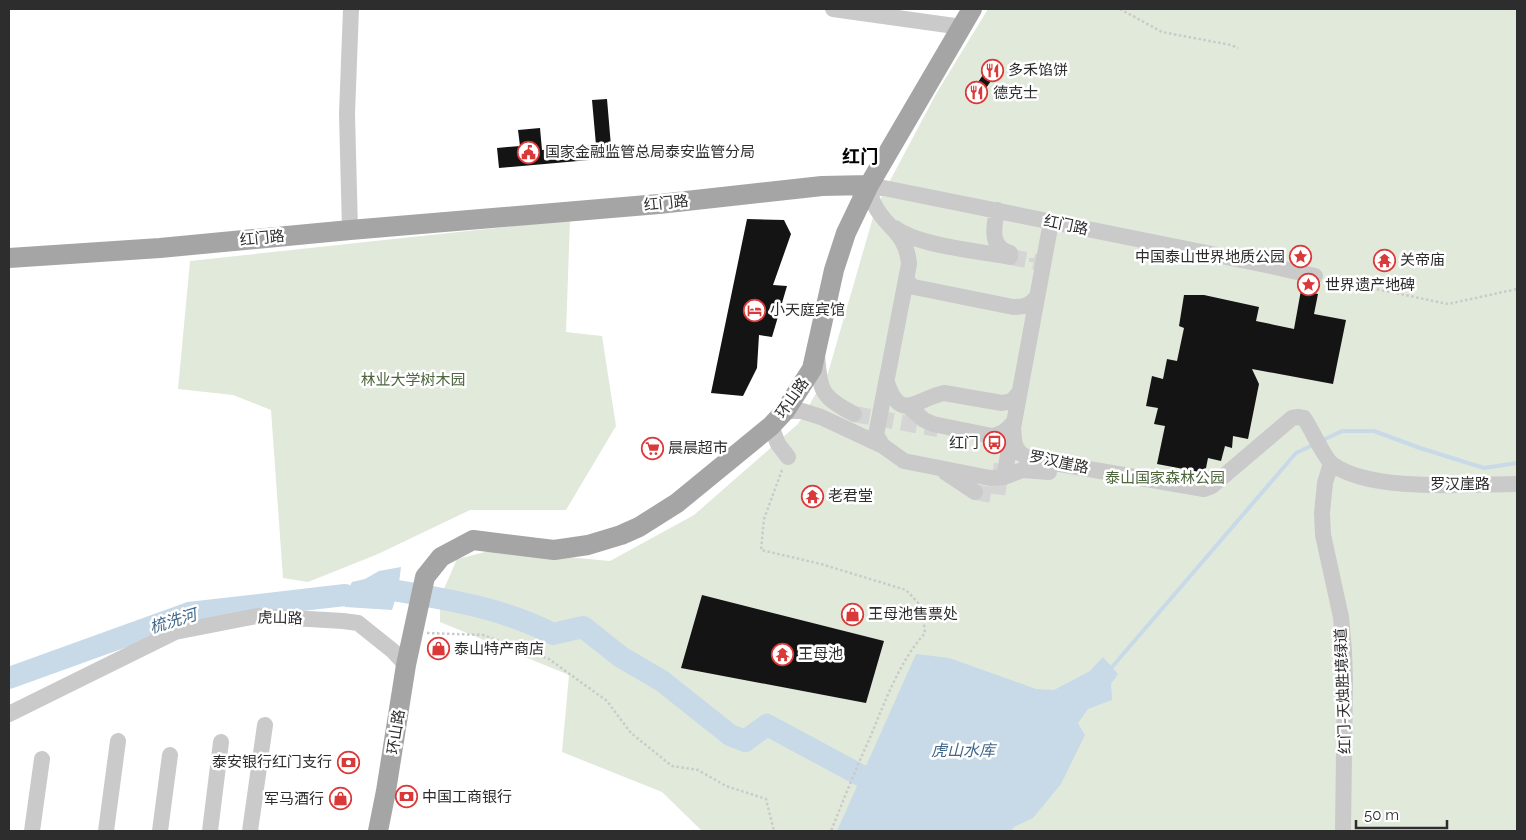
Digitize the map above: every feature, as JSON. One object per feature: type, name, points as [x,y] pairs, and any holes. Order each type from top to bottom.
[{"type":"main road","name":"环山路","points":[[378,831],[406,665],[425,577],[441,557],[473,540],[554,550],[588,545],[639,527],[677,503],[771,426],[785,411],[812,369],[834,270],[846,233],[869,185],[972,9]]},
{"type":"main road","name":"红门路","points":[[9,258],[160,248],[659,204],[822,186],[869,185]]},
{"type":"street","points":[[350,230],[347,114],[351,9]]},
{"type":"street","points":[[833,9],[962,27]]},
{"type":"street","points":[[869,185],[873,203],[882,216],[903,234],[913,238],[1010,255],[1000,249],[994,236],[997,210]]},
{"type":"street","name":"红门路","points":[[869,185],[1315,276]]},
{"type":"street","points":[[1004,477],[1051,222]]},
{"type":"street","points":[[883,446],[876,435],[907,279],[908,254],[904,243],[890,223]]},
{"type":"street","points":[[907,279],[910,285],[1013,307],[1030,305],[1036,298]]},
{"type":"street","points":[[816,350],[821,388],[829,398],[854,414]]},
{"type":"street","points":[[887,383],[892,397],[900,404],[908,406],[924,420],[933,424],[992,436],[1006,431],[1013,423]]},
{"type":"street","points":[[908,406],[934,395],[944,394],[1002,403],[1012,401],[1018,394]]},
{"type":"street","name":"罗汉崖路","points":[[785,411],[802,411],[821,417],[883,446],[904,461],[936,468],[990,478],[1004,477],[1022,470],[1037,470],[1203,498],[1211,497],[1286,434],[1295,428],[1309,424],[1304,418],[1292,418],[1212,486],[1204,489],[1031,459],[1023,456],[1014,445],[1013,423]]},
{"type":"street","points":[[1309,424],[1331,463]]},
{"type":"street","points":[[771,426],[778,444],[788,457]]},
{"type":"street","name":"罗汉崖路","points":[[1331,463],[1358,477],[1408,484],[1517,484]]},
{"type":"street","name":"红门-天烛胜境绿道","points":[[1331,463],[1325,483],[1322,513],[1323,534],[1341,617],[1346,679],[1343,831]]},
{"type":"street","points":[[936,468],[952,476],[975,492]]},
{"type":"street","name":"虎山路","points":[[9,714],[175,632],[257,616],[358,623],[393,651],[406,665]]},
{"type":"street","points":[[250,831],[265,725]]},
{"type":"street","points":[[106,831],[118,741]]},
{"type":"street","points":[[210,831],[221,742]]},
{"type":"street","points":[[160,831],[170,755]]},
{"type":"street","points":[[32,831],[42,759]]},
{"type":"path","points":[[1120,9],[1162,32],[1238,48]]},
{"type":"path","points":[[1315,276],[1448,304],[1517,289]]},
{"type":"path","points":[[788,457],[764,519],[761,550],[821,564],[906,590],[922,607],[926,633],[913,646],[882,708],[858,763],[832,831]]},
{"type":"path","points":[[414,632],[483,635],[549,659],[607,701],[631,733],[672,766],[698,770],[726,786],[766,799],[774,831]]},
{"type":"green space","name":"泰山国家森林公园","points":[[988,9],[1517,9],[1517,831],[702,831],[662,792],[562,752],[569,675],[440,622],[440,598],[457,559],[493,550],[610,561],[694,515],[798,424],[828,373],[876,207],[936,94]]},
{"type":"green space","name":"林业大学树木园","points":[[570,220],[566,332],[602,336],[616,426],[566,510],[470,510],[378,554],[308,582],[283,578],[271,410],[233,395],[178,389],[190,261]]},
{"type":"water","points":[[401,567],[398,591],[392,610],[345,607],[345,595],[352,582],[365,579],[379,571]]},
{"type":"water","name":"虎山水库","points":[[916,654],[949,658],[1036,689],[1054,690],[1090,671],[1103,657],[1118,674],[1111,684],[1112,700],[1088,709],[1078,723],[1085,735],[1061,784],[1033,818],[1014,827],[1011,831],[837,831]]},
{"type":"building","points":[[994,59],[1002,65],[975,104],[967,98]]},
{"type":"building","points":[[607,99],[612,158],[499,168],[497,148],[520,146],[518,130],[540,128],[542,150],[596,145],[592,100]]},
{"type":"building","name":"小天庭宾馆","points":[[747,219],[784,220],[791,234],[773,285],[787,286],[772,337],[759,335],[757,368],[743,396],[711,393]]},
{"type":"building","points":[[1301,290],[1318,294],[1314,314],[1346,320],[1333,384],[1252,369],[1259,384],[1248,439],[1233,436],[1232,448],[1225,446],[1221,461],[1208,458],[1205,473],[1157,464],[1165,426],[1154,424],[1158,408],[1146,406],[1152,376],[1163,379],[1167,359],[1177,361],[1184,328],[1179,326],[1184,295],[1204,295],[1259,307],[1256,321],[1294,329]]},
{"type":"building","name":"王母池","points":[[702,595],[884,641],[866,703],[681,668]]},
{"type":"waterway","points":[[1321,441],[1342,431],[1374,431],[1484,468],[1517,463]]},
{"type":"waterway","points":[[1112,667],[1296,453],[1315,444]]},
{"type":"waterway","points":[[398,591],[477,606],[516,618],[553,634],[583,627],[621,657],[662,681],[730,735],[745,741],[767,725],[862,776]]},
{"type":"waterway","name":"梳洗河","points":[[9,678],[189,613],[345,595]]},
{"type":"tunnel","points":[[1010,257],[1037,262],[1037,258]]},
{"type":"tunnel","points":[[854,414],[938,429]]},
{"type":"tunnel","points":[[975,492],[997,496],[1002,464]]},
{"type":"place","name":"多禾馅饼","points":[[992,70]]},
{"type":"place","name":"德克士","points":[[977,93]]},
{"type":"place","name":"国家金融监管总局泰安监管分局","points":[[529,152]]},
{"type":"place","name":"中国泰山世界地质公园","points":[[1301,257]]},
{"type":"place","name":"关帝庙","points":[[1384,260]]},
{"type":"place","name":"世界遗产地碑","points":[[1309,285]]},
{"type":"place","name":"小天庭宾馆","points":[[754,310]]},
{"type":"place","name":"红门","points":[[995,443]]},
{"type":"place","name":"晨晨超市","points":[[652,448]]},
{"type":"place","name":"老君堂","points":[[812,496]]},
{"type":"place","name":"王母池售票处","points":[[852,614]]},
{"type":"place","name":"泰山特产商店","points":[[438,649]]},
{"type":"place","name":"王母池","points":[[782,654]]},
{"type":"place","name":"泰安银行红门支行","points":[[348,762]]},
{"type":"place","name":"中国工商银行","points":[[406,797]]},
{"type":"place","name":"军马酒行","points":[[340,799]]},
{"type":"district","name":"红门","points":[[860,156]]}]
